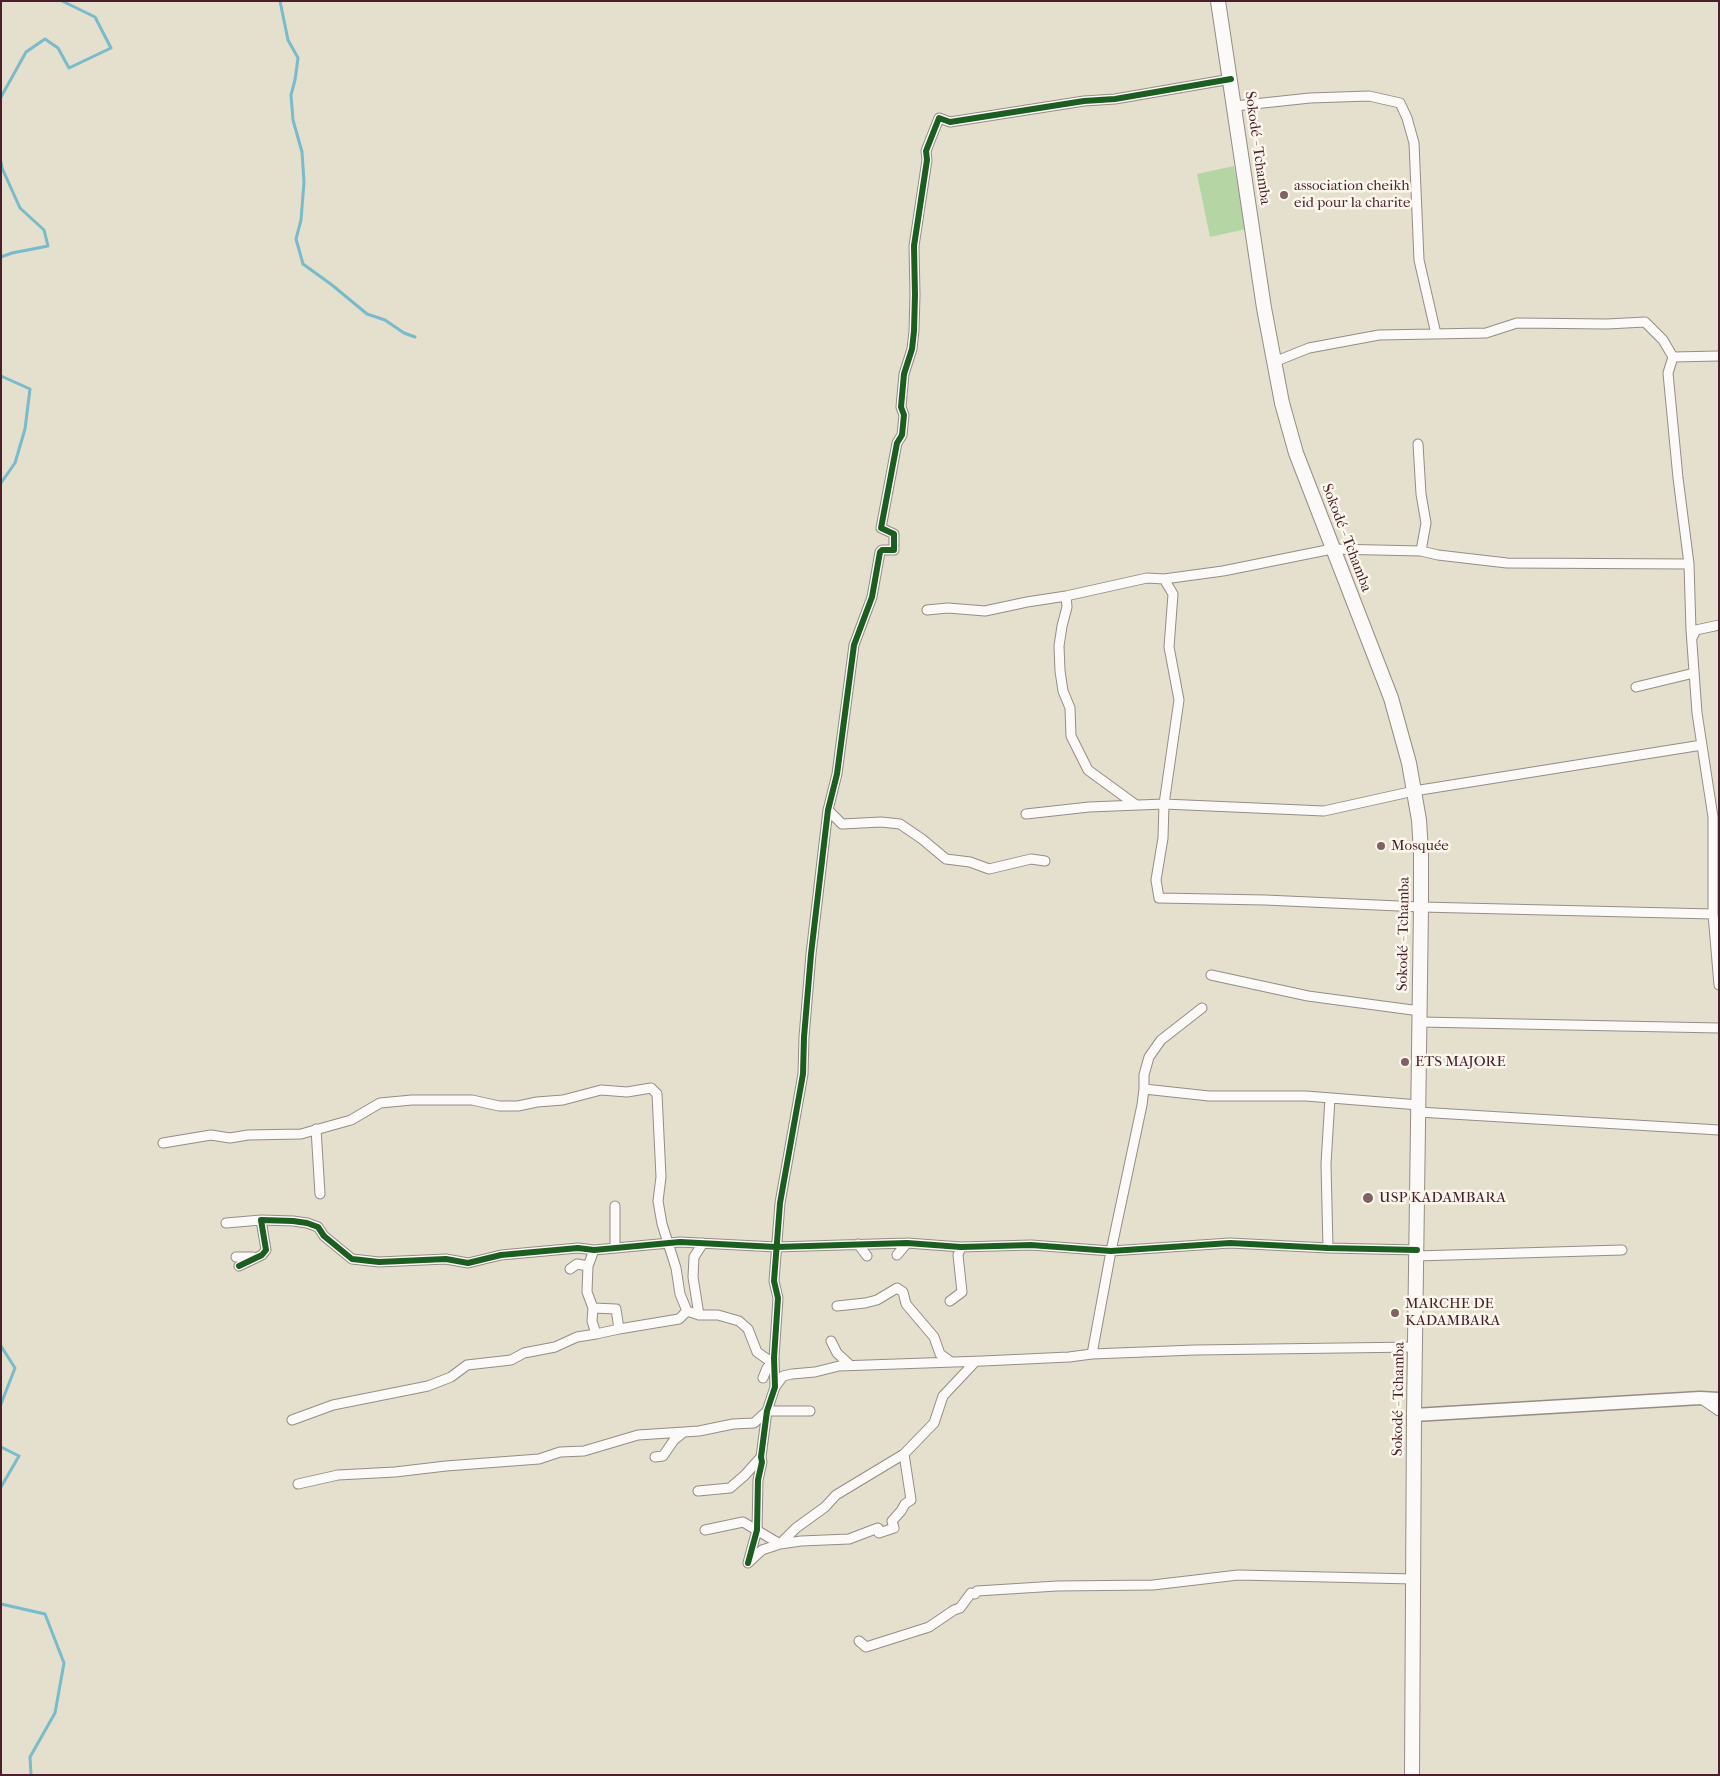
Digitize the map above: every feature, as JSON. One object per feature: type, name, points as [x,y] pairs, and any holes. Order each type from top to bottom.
[{"type":"main road","name":"Sokodé - Tchamba","points":[[1218,1],[1264,308],[1282,403],[1296,453],[1391,698],[1401,732],[1419,820],[1421,907],[1414,1415],[1412,1775]]},
{"type":"main road","points":[[1414,1415],[1719,1398]]},
{"type":"street","points":[[775,1387],[774,1364],[778,1298],[774,1281],[776,1246],[780,1203],[803,1074],[810,954],[828,810],[837,774],[854,645],[872,597],[880,552],[882,550],[894,550],[894,534],[881,528],[897,443],[902,435],[904,415],[901,407],[904,374],[912,348],[914,331],[914,246],[927,160],[926,151],[938,118],[950,122],[1084,101],[1116,99],[1231,79]]},
{"type":"street","points":[[1235,106],[1310,98],[1369,96],[1400,102],[1414,143],[1419,260],[1436,334]]},
{"type":"street","points":[[1274,362],[1309,348],[1379,335],[1486,333],[1517,323],[1607,324],[1645,322],[1663,340],[1673,357],[1668,373],[1678,478],[1689,564],[1697,713],[1713,817],[1713,914],[1719,985]]},
{"type":"street","points":[[1673,357],[1719,356]]},
{"type":"street","points":[[1418,444],[1421,494],[1426,523],[1421,551]]},
{"type":"street","points":[[927,610],[948,608],[985,611],[1147,578],[1164,579],[1224,571],[1332,549],[1421,551],[1438,556],[1507,562],[1689,564]]},
{"type":"street","points":[[1164,579],[1173,594],[1169,647],[1179,700],[1164,804],[1163,838],[1156,880],[1159,898],[1713,914]]},
{"type":"street","points":[[1066,596],[1067,607],[1059,646],[1060,671],[1070,708],[1072,736],[1088,770],[1136,805]]},
{"type":"street","points":[[1692,639],[1696,630],[1719,625]]},
{"type":"street","points":[[1636,687],[1694,672]]},
{"type":"street","points":[[1026,814],[1090,807],[1164,804],[1324,811],[1414,791],[1702,745]]},
{"type":"street","points":[[828,810],[842,824],[881,822],[900,824],[946,859],[970,862],[989,869],[1030,859],[1045,861]]},
{"type":"street","points":[[1211,975],[1308,996],[1420,1016],[1719,1028]]},
{"type":"street","points":[[1092,1354],[1111,1251],[1142,1105],[1144,1076],[1149,1058],[1161,1040],[1202,1008]]},
{"type":"street","points":[[163,1143],[211,1135],[230,1138],[248,1135],[301,1134],[351,1120],[380,1103],[412,1100],[472,1100],[499,1106],[518,1106],[563,1100],[601,1090],[627,1092],[651,1088],[657,1094],[661,1177],[658,1201],[676,1268],[680,1294],[687,1311],[699,1315],[718,1315],[739,1322],[748,1329],[757,1352],[774,1364]]},
{"type":"street","points":[[1144,1089],[1209,1096],[1306,1096],[1419,1109],[1719,1130]]},
{"type":"street","points":[[1328,1248],[1326,1164],[1330,1098]]},
{"type":"street","points":[[316,1129],[320,1194]]},
{"type":"street","points":[[615,1206],[616,1248]]},
{"type":"street","points":[[226,1223],[261,1220],[307,1223],[318,1227],[324,1236],[352,1259],[379,1262],[446,1259],[468,1263],[501,1255],[578,1248],[594,1250],[680,1242],[776,1246],[907,1243],[961,1247],[1031,1245],[1111,1251],[1230,1243],[1417,1253],[1622,1250]]},
{"type":"street","points":[[237,1261],[262,1255],[266,1250],[261,1220]]},
{"type":"street","points":[[699,1315],[694,1277],[694,1258],[703,1243]]},
{"type":"street","points":[[897,1255],[907,1243]]},
{"type":"street","points":[[858,1244],[867,1256]]},
{"type":"street","points":[[950,1301],[962,1292],[958,1255],[961,1247]]},
{"type":"street","points":[[594,1250],[588,1266],[587,1292],[593,1308],[592,1321],[596,1334]]},
{"type":"street","points":[[570,1269],[578,1264],[588,1266]]},
{"type":"street","points":[[837,1306],[865,1304],[877,1300],[897,1288],[904,1292],[906,1304],[934,1337],[940,1354],[951,1362]]},
{"type":"street","points":[[593,1308],[616,1309],[619,1329]]},
{"type":"street","points":[[292,1420],[332,1405],[428,1386],[451,1377],[466,1365],[511,1360],[524,1353],[555,1347],[577,1337],[679,1319],[687,1311]]},
{"type":"street","points":[[831,1341],[837,1353],[850,1365]]},
{"type":"street","points":[[904,1454],[911,1500],[905,1504],[892,1521],[894,1528],[879,1533],[878,1528],[849,1539],[780,1544],[762,1550],[748,1563],[757,1530],[757,1487],[762,1462],[767,1411],[775,1387],[782,1376],[850,1365],[975,1362],[1092,1354],[1205,1350],[1415,1347]]},
{"type":"street","points":[[780,1544],[796,1528],[826,1507],[836,1495],[904,1454],[934,1423],[943,1396],[975,1362]]},
{"type":"street","points":[[763,1378],[767,1368],[774,1364]]},
{"type":"street","points":[[1700,1398],[1719,1410]]},
{"type":"street","points":[[298,1484],[338,1475],[395,1472],[539,1459],[560,1452],[584,1451],[638,1435],[699,1431],[754,1422],[767,1411],[810,1411]]},
{"type":"street","points":[[655,1457],[663,1456],[674,1440],[684,1432]]},
{"type":"street","points":[[698,1492],[730,1488],[761,1457]]},
{"type":"street","points":[[704,1530],[743,1522],[780,1544]]},
{"type":"street","points":[[858,1641],[866,1647],[929,1627],[960,1608],[971,1593],[975,1594],[977,1590],[1057,1586],[1154,1585],[1238,1575],[1414,1579]]},
{"type":"green space","points":[[1234,166],[1246,229],[1210,237],[1197,174]]},
{"type":"waterway","points":[[1,97],[26,52],[45,39],[58,48],[69,68],[111,48],[95,17],[62,1]]},
{"type":"waterway","points":[[280,1],[288,40],[298,58],[291,95],[293,120],[302,152],[304,182],[301,220],[296,239],[303,264],[367,314],[385,320],[404,333],[415,337]]},
{"type":"waterway","points":[[1,162],[20,208],[44,230],[48,246],[1,257]]},
{"type":"waterway","points":[[1,376],[30,389],[25,429],[15,463],[1,483]]},
{"type":"waterway","points":[[1,1346],[15,1368],[1,1404]]},
{"type":"waterway","points":[[1,1447],[19,1456],[1,1487]]},
{"type":"waterway","points":[[1,1604],[45,1614],[64,1663],[55,1713],[30,1757],[31,1775]]},
{"type":"cycle path","points":[[748,1563],[757,1530],[758,1480],[762,1462],[767,1411],[775,1387],[774,1358],[778,1298],[774,1281],[780,1203],[803,1074],[811,954],[828,810],[837,774],[854,645],[872,597],[880,552],[882,550],[894,550],[894,534],[881,528],[897,443],[902,435],[904,415],[901,407],[904,374],[912,349],[914,331],[914,246],[927,160],[926,151],[939,118],[950,122],[1084,101],[1115,99],[1231,79]]},
{"type":"cycle path","points":[[239,1266],[262,1255],[266,1250],[261,1220],[307,1223],[318,1227],[324,1236],[352,1259],[379,1262],[446,1259],[468,1263],[501,1255],[578,1248],[594,1250],[680,1242],[776,1247],[907,1243],[961,1247],[1031,1245],[1111,1251],[1230,1243],[1417,1250]]},
{"type":"place","name":"association cheikh eid pour la charite","points":[[1284,195]]},
{"type":"place","name":"Mosquée","points":[[1381,846]]},
{"type":"place","name":"ETS MAJORE","points":[[1405,1062]]},
{"type":"place","name":"USP KADAMBARA","points":[[1368,1198]]},
{"type":"place","name":"MARCHE DE KADAMBARA","points":[[1395,1313]]}]
